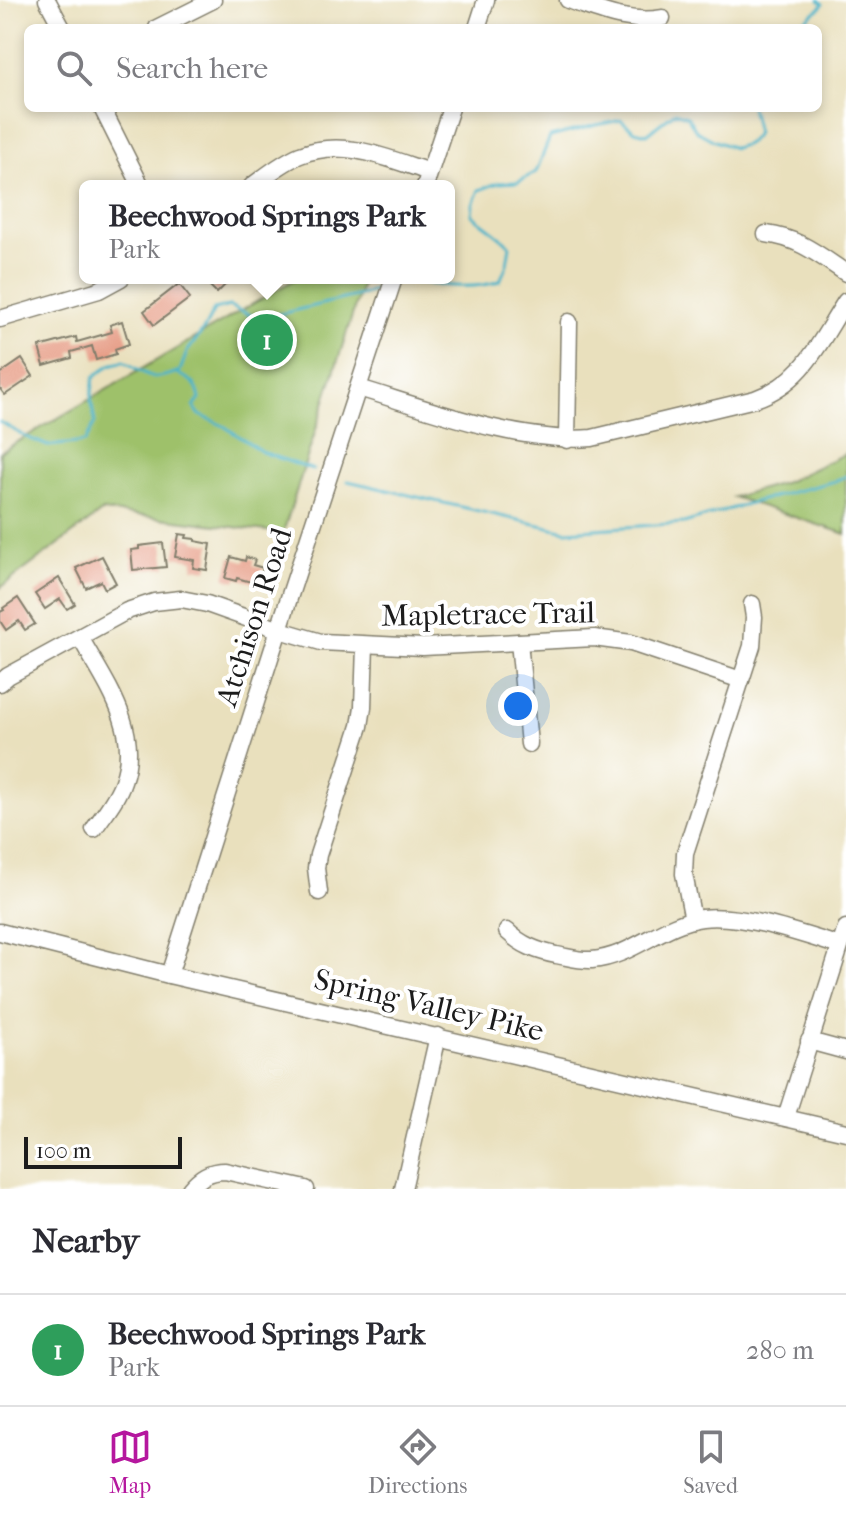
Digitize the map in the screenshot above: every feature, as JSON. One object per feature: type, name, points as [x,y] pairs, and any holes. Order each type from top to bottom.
[{"type":"street","points":[[47,0],[60,24]]},
{"type":"street","points":[[165,24],[213,0]]},
{"type":"street","points":[[478,24],[486,0]]},
{"type":"street","points":[[568,0],[625,18],[662,18]]},
{"type":"street","points":[[104,112],[138,180]]},
{"type":"street","points":[[261,180],[299,156],[335,148],[364,151],[427,179],[450,112]]},
{"type":"street","points":[[766,234],[803,244],[846,273]]},
{"type":"street","points":[[0,319],[110,284]]},
{"type":"street","name":"Atchison Road","points":[[169,975],[392,284]]},
{"type":"street","points":[[359,388],[468,421],[538,437],[567,440],[592,438],[755,399],[778,389],[807,363],[846,301]]},
{"type":"street","points":[[567,440],[569,322]]},
{"type":"street","name":"Mapletrace Trail","points":[[0,683],[127,611],[154,602],[181,599],[207,604],[321,642],[423,647],[568,638],[613,640],[631,643],[741,680]]},
{"type":"street","points":[[693,920],[684,874],[685,853],[752,646],[752,604]]},
{"type":"street","points":[[80,637],[121,712],[127,734],[128,758],[123,781],[94,829]]},
{"type":"street","points":[[519,642],[529,744]]},
{"type":"street","points":[[319,892],[318,855],[360,726],[365,645]]},
{"type":"street","points":[[507,931],[532,949],[581,960],[623,952],[679,924],[719,917],[742,920],[840,946]]},
{"type":"street","points":[[786,1117],[846,928]]},
{"type":"street","name":"Spring Valley Pike","points":[[0,932],[169,975],[846,1132]]},
{"type":"street","points":[[403,1189],[438,1036]]},
{"type":"street","points":[[809,1041],[846,1051]]},
{"type":"street","points":[[190,1189],[205,1175],[225,1171],[306,1189]]},
{"type":"green space","points":[[287,284],[362,284],[283,533],[103,511],[0,588],[0,452]]},
{"type":"green space","points":[[846,453],[846,534],[733,497],[786,482]]},
{"type":"building","points":[[179,284],[190,298],[154,325],[144,311]]},
{"type":"building","points":[[208,284],[226,284],[217,293]]},
{"type":"building","points":[[122,321],[129,344],[115,349],[116,354],[96,360],[92,346],[71,352],[72,358],[44,366],[39,347],[76,337],[77,342],[112,332],[110,325]]},
{"type":"building","points":[[22,359],[33,376],[5,395],[0,389],[0,374]]},
{"type":"building","points":[[179,534],[211,544],[207,570],[193,568],[194,560],[175,557]]},
{"type":"building","points":[[163,543],[166,567],[133,570],[131,550]]},
{"type":"building","points":[[102,556],[116,583],[105,589],[101,581],[86,588],[76,568]]},
{"type":"building","points":[[231,557],[255,560],[253,565],[263,568],[258,584],[225,578]]},
{"type":"building","points":[[59,578],[75,604],[67,609],[60,599],[45,609],[35,594]]},
{"type":"building","points":[[18,598],[35,624],[25,630],[19,621],[6,630],[0,621],[0,612]]},
{"type":"waterway","points":[[800,24],[820,8],[823,4],[819,0]]},
{"type":"waterway","points":[[429,284],[475,286],[500,281],[510,246],[472,215],[473,204],[479,190],[498,183],[518,182],[536,172],[550,137],[621,120],[635,131],[647,134],[675,112]]},
{"type":"waterway","points":[[675,112],[687,116],[696,131],[734,148],[747,144],[757,133],[752,112]]},
{"type":"waterway","points":[[0,422],[48,446],[85,442],[95,423],[91,400],[94,377],[110,365],[124,361],[150,376],[162,377],[180,371],[187,352],[214,310],[229,306],[259,319],[364,294],[384,286]]},
{"type":"waterway","points":[[177,373],[190,380],[197,389],[200,399],[194,407],[200,415],[224,426],[262,452],[313,470]]},
{"type":"waterway","points":[[348,481],[566,531],[684,523],[846,476]]},
{"type":"place","name":"Beechwood Springs Park","points":[[267,340]]}]
